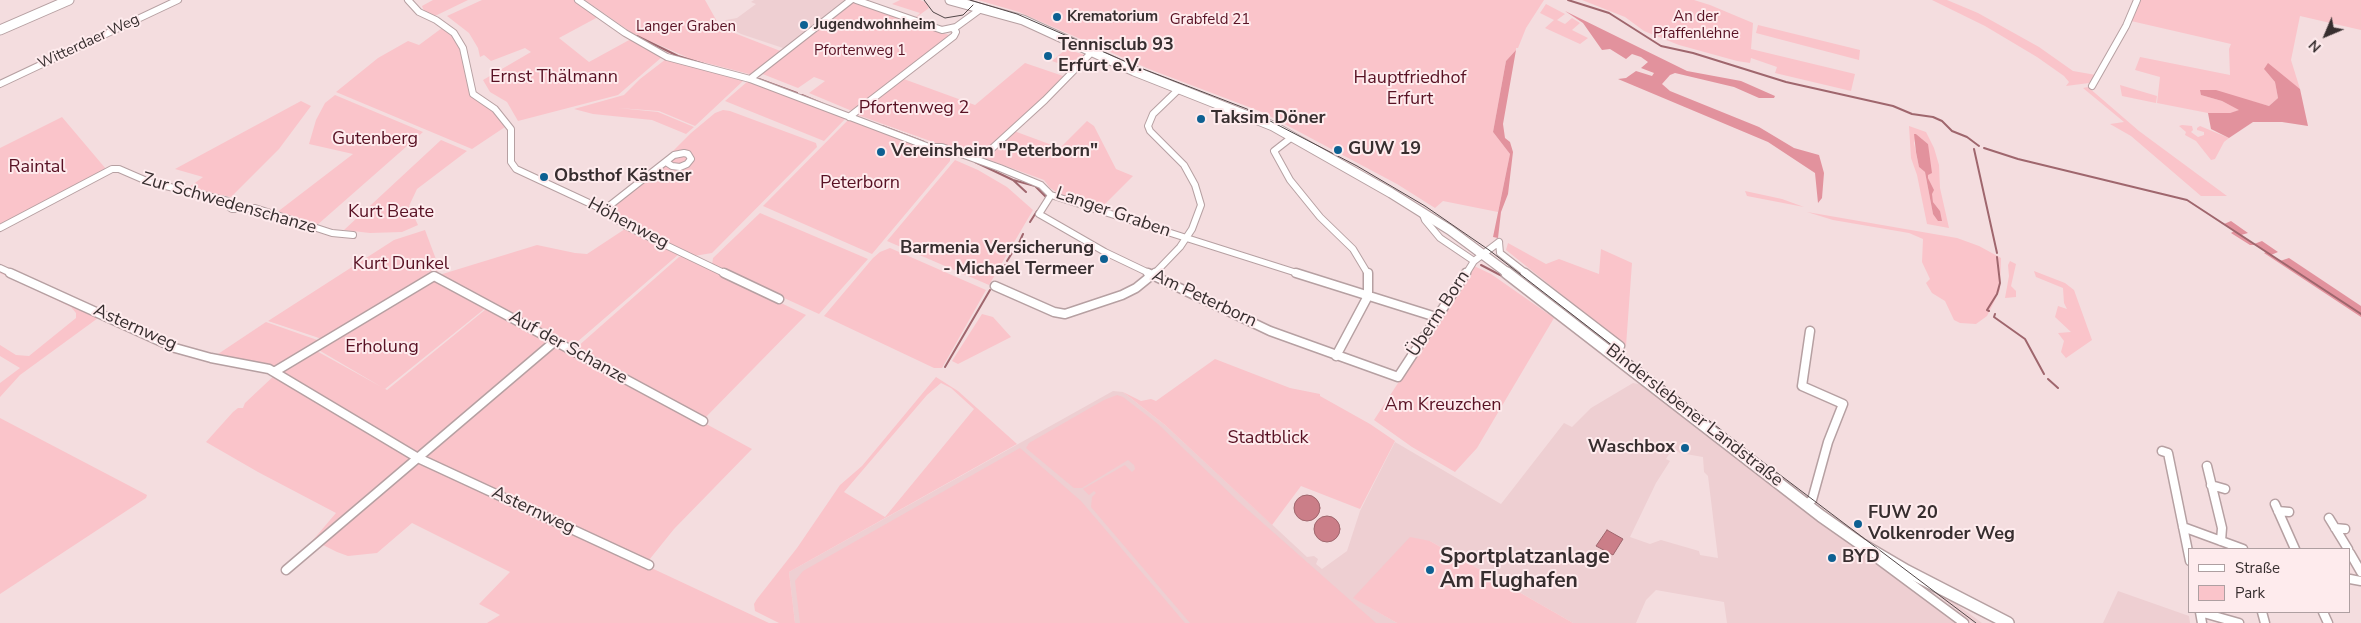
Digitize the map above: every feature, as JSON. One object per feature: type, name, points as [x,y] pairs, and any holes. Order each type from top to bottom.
[{"type":"highway","points":[[0,28],[61,0]]},
{"type":"highway","points":[[0,28],[19,22],[69,0]]},
{"type":"main road","name":"Binderslebener Landstraße","points":[[950,0],[1023,20],[1092,52],[1272,126],[1292,137],[1424,216],[1478,258],[1624,361],[1806,504],[1861,544]]},
{"type":"main road","points":[[1861,544],[1906,571],[2008,623]]},
{"type":"street","name":"Witterdaer Weg","points":[[0,84],[178,0]]},
{"type":"street","name":"Höhenweg","points":[[408,0],[419,12],[436,20],[454,33],[463,48],[473,94],[496,109],[512,129],[511,162],[516,169],[604,210],[626,226],[779,299]]},
{"type":"street","name":"Langer Graben","points":[[578,0],[625,34],[667,57],[750,79],[929,147],[942,147],[1041,185],[1051,195],[1436,317]]},
{"type":"street","points":[[750,79],[851,0]]},
{"type":"street","points":[[856,0],[934,29],[953,28],[982,8]]},
{"type":"street","points":[[2092,86],[2126,26],[2137,0]]},
{"type":"street","points":[[849,117],[954,36],[956,32],[953,28]]},
{"type":"street","points":[[961,155],[978,157],[987,153],[1045,100],[1092,52]]},
{"type":"street","points":[[994,286],[1060,314],[1111,299],[1130,291],[1152,275],[1186,238],[1200,212],[1195,185],[1184,165],[1150,131],[1148,126],[1153,114],[1179,89]]},
{"type":"street","points":[[1292,137],[1274,151],[1290,180],[1320,216],[1353,249],[1362,260],[1369,275],[1368,296],[1336,356]]},
{"type":"street","points":[[604,210],[666,162]]},
{"type":"street","name":"Zur Schwedenschanze","points":[[0,228],[112,169],[118,169],[158,185],[228,201],[229,207],[232,209],[255,208],[332,233],[353,235]]},
{"type":"street","name":"Am Peterborn","points":[[1051,195],[1039,214],[1105,252],[1270,331],[1398,377]]},
{"type":"street","points":[[1478,258],[1500,242],[1500,253],[1620,346]]},
{"type":"street","name":"Überm Born","points":[[1398,377],[1436,317],[1478,258]]},
{"type":"street","name":"Asternweg","points":[[0,268],[175,348],[211,358],[261,367],[274,372],[418,458],[649,565]]},
{"type":"street","name":"Auf der Schanze","points":[[274,372],[434,276],[702,421]]},
{"type":"street","points":[[1806,504],[1812,500],[1828,442],[1844,403],[1802,386],[1810,331]]},
{"type":"street","points":[[286,570],[554,342]]},
{"type":"street","points":[[2162,451],[2168,453],[2188,551]]},
{"type":"street","points":[[2207,466],[2222,528],[2221,541]]},
{"type":"street","points":[[2211,485],[2225,489]]},
{"type":"street","points":[[2289,512],[2277,508],[2295,548]]},
{"type":"street","points":[[2329,518],[2347,548]]},
{"type":"street","points":[[2183,527],[2240,548]]},
{"type":"street","points":[[2335,528],[2345,529]]},
{"type":"street","name":"Binderslebener Landstraße","points":[[1861,544],[1964,623]]},
{"type":"street","points":[[2351,555],[2361,572]]},
{"type":"street","points":[[2204,613],[2239,623]]},
{"type":"shaded area","points":[[754,0],[849,0],[786,49],[741,34],[722,23],[726,20],[737,18],[756,4],[751,2]]},
{"type":"shaded area","points":[[1565,11],[1687,71],[1741,81],[1775,96],[1774,98],[1759,98],[1734,87],[1675,73],[1670,75],[1662,84],[1670,91],[1759,127],[1794,148],[1819,155],[1824,173],[1822,198],[1818,203],[1815,173],[1768,142],[1618,79],[1626,78],[1636,71],[1652,76],[1654,73],[1641,68],[1648,62],[1641,57],[1632,54],[1626,59],[1610,49],[1602,50],[1583,23]]},
{"type":"shaded area","points":[[1516,50],[1503,124],[1505,138],[1510,142],[1513,152],[1508,194],[1501,212],[1498,238],[1493,237],[1510,154],[1493,132],[1506,61]]},
{"type":"shaded area","points":[[2268,63],[2300,89],[2308,126],[2282,122],[2253,122],[2229,138],[2211,129],[2208,113],[2230,113],[2239,110],[2222,101],[2201,95],[2200,90],[2216,90],[2269,106],[2278,98],[2275,82],[2264,69]]},
{"type":"shaded area","points":[[1914,134],[1928,144],[1932,173],[1928,175],[1928,178],[1934,190],[1932,194],[1933,202],[1940,211],[1942,221],[1938,221],[1933,214],[1925,172],[1919,167]]},
{"type":"shaded area","points":[[2231,221],[2248,233],[2241,235],[2254,244],[2262,241],[2278,252],[2271,255],[2280,261],[2289,258],[2361,306],[2361,317],[2264,253],[2266,252],[2256,245],[2250,245],[2231,233],[2234,231],[2224,224]]},
{"type":"shaded area","points":[[1633,383],[1643,385],[1958,623],[1727,623],[1724,602],[1656,590],[1646,600],[1636,623],[1573,623],[1430,541],[1354,598],[1397,623],[795,623],[789,572],[1113,391],[1123,392],[1165,425],[1307,557],[1314,556],[1318,559],[1316,564],[1322,569],[1347,551],[1360,511],[1395,442],[1501,504],[1564,423],[1572,427],[1591,408]],"holes":[[[1673,448],[1680,453],[1703,457],[1704,472],[1708,476],[1718,558],[1700,555],[1699,551],[1661,540],[1650,544],[1630,537],[1656,483],[1670,461],[1666,459]]]},
{"type":"shaded area","points":[[1307,495],[1316,499],[1320,508],[1316,517],[1307,521],[1298,517],[1294,508],[1298,499]]},
{"type":"shaded area","points":[[1327,516],[1336,520],[1340,529],[1336,538],[1327,542],[1318,538],[1314,529],[1318,520]]},
{"type":"shaded area","points":[[1607,530],[1623,539],[1613,555],[1596,546]]},
{"type":"shaded area","points":[[2118,591],[2189,616],[2190,623],[2103,623]]},
{"type":"shaded area","points":[[1940,592],[1982,623],[1973,623],[1937,595]]},
{"type":"green space","points":[[433,0],[468,0],[435,16],[424,11],[422,6]]},
{"type":"green space","name":"Ernst Thälmann","points":[[482,0],[575,0],[598,17],[559,38],[589,62],[631,39],[662,57],[618,95],[518,121],[507,102],[490,92],[483,80],[531,52],[525,48],[491,61],[484,55],[480,57],[478,48],[469,33],[447,16]]},
{"type":"green space","name":"Langer Graben","points":[[585,0],[705,0],[719,25],[724,29],[783,52],[753,75],[691,59],[632,33]]},
{"type":"green space","points":[[900,0],[920,0],[925,2],[929,8],[914,19],[920,13],[892,4]]},
{"type":"green space","name":"Hauptfriedhof Erfurt","points":[[978,0],[1544,0],[1526,28],[1518,48],[1506,61],[1493,132],[1510,154],[1498,212],[1443,201],[1435,208],[1397,184],[1262,112],[1149,69],[1019,12]]},
{"type":"green space","name":"An der Pfaffenlehne","points":[[1582,0],[1694,0],[1710,5],[1753,23],[1751,49],[1855,74],[1851,91],[1775,73],[1777,67],[1751,58],[1750,63],[1737,61],[1679,45],[1644,31],[1625,17]]},
{"type":"green space","points":[[1932,0],[1947,0],[1978,13],[2039,47],[2073,71],[2096,75],[2089,83],[2066,86],[2069,82],[2064,76],[2037,57],[1985,26]]},
{"type":"green space","points":[[2140,0],[2361,0],[2361,30],[2300,16],[2291,60],[2300,89],[2288,80],[2264,69],[2275,82],[2278,98],[2269,106],[2247,100],[2201,95],[2222,101],[2240,110],[2230,113],[2208,113],[2157,103],[2160,77],[2135,70],[2140,57],[2230,75],[2229,49],[2231,44],[2131,21]]},
{"type":"green space","name":"Pfortenweg 1","points":[[851,1],[952,36],[852,111],[809,93],[825,81],[814,77],[798,88],[760,73]]},
{"type":"green space","points":[[1546,4],[1565,14],[1557,20],[1565,24],[1572,18],[1580,23],[1572,30],[1588,38],[1580,44],[1545,28],[1554,20],[1540,13]]},
{"type":"green space","points":[[1758,25],[1860,50],[1859,60],[1756,33]]},
{"type":"green space","name":"Ernst Thälmann","points":[[442,28],[452,34],[461,50],[471,95],[491,108],[505,127],[472,149],[336,92],[378,58],[408,41],[419,45]]},
{"type":"green space","points":[[1066,49],[1085,55],[1072,68],[1052,61]]},
{"type":"green space","points":[[666,59],[743,81],[695,126],[659,111],[618,108],[658,112],[694,127],[686,134],[652,120],[593,114],[574,109],[624,95],[640,79]]},
{"type":"green space","name":"Pfortenweg 2","points":[[1025,63],[1066,77],[985,153],[979,156],[961,152],[855,114],[901,78],[975,105]]},
{"type":"green space","points":[[748,81],[845,119],[824,141],[725,101]]},
{"type":"green space","points":[[2120,85],[2157,96],[2156,103],[2122,96]]},
{"type":"green space","points":[[2088,87],[2139,131],[2227,196],[2201,196],[2131,136],[2110,124],[2124,122],[2083,88]]},
{"type":"green space","name":"Gutenberg","points":[[335,95],[423,132],[316,226],[276,213],[353,154],[309,144],[316,120],[325,103]]},
{"type":"green space","name":"Gutenberg","points":[[301,101],[311,106],[279,149],[231,197],[188,188],[203,177],[175,169]]},
{"type":"green space","points":[[723,110],[816,143],[817,147],[712,253],[694,256],[628,225],[607,210],[672,158],[671,153],[691,133],[715,113]]},
{"type":"green space","name":"Raintal","points":[[62,117],[106,169],[0,227],[0,148]]},
{"type":"green space","name":"Peterborn","points":[[849,119],[905,139],[950,158],[950,161],[872,254],[763,206]]},
{"type":"green space","points":[[1087,121],[1094,126],[1116,169],[1133,176],[1101,208],[1065,197],[1050,188],[1044,180],[984,158],[1014,131],[1060,148]]},
{"type":"green space","points":[[1909,126],[1926,132],[1934,148],[1939,165],[1940,188],[1949,228],[1927,224],[1917,175],[1911,158]],"holes":[[[1916,134],[1928,144],[1928,178],[1933,202],[1940,211],[1933,214],[1925,172],[1919,167],[1914,143]]]},
{"type":"green space","points":[[2179,126],[2192,126],[2193,130],[2191,132],[2198,137],[2204,135],[2204,132],[2197,130],[2200,126],[2229,138],[2224,142],[2215,159],[2211,160],[2196,141],[2185,135],[2186,132]]},
{"type":"green space","name":"Kurt Beate","points":[[441,140],[467,151],[417,189],[409,206],[418,225],[402,232],[370,233],[344,230]]},
{"type":"green space","name":"Peterborn","points":[[955,160],[978,170],[1007,187],[1033,210],[989,285],[887,241]]},
{"type":"green space","points":[[1745,191],[1782,199],[1804,207],[1747,196]]},
{"type":"green space","points":[[1807,212],[1957,238],[1979,246],[2001,258],[2000,290],[1987,316],[1976,324],[1960,323],[1954,320],[1945,301],[1932,293],[1926,283],[1930,279],[1922,262],[1923,239],[1909,233],[1833,220]]},
{"type":"green space","points":[[760,213],[868,259],[819,314],[712,265],[713,258]]},
{"type":"green space","points":[[628,227],[679,254],[569,349],[752,449],[674,529],[645,565],[769,623],[487,623],[500,615],[479,604],[510,572],[412,523],[377,553],[348,556],[337,552],[313,540],[336,513],[206,442],[233,412],[238,408],[243,408],[245,403],[278,372],[273,366],[215,356],[266,322],[323,342],[313,349],[387,390],[491,305],[436,276],[537,245],[587,254]]},
{"type":"green space","name":"Kurt Dunkel","points":[[425,230],[440,270],[325,340],[268,321],[394,240]]},
{"type":"green space","points":[[1508,243],[1546,264],[1559,259],[1599,274],[1601,249],[1632,263],[1626,346],[1506,250]]},
{"type":"green space","points":[[890,248],[986,290],[942,368],[934,368],[824,316],[873,258],[880,252]]},
{"type":"green space","points":[[683,256],[806,315],[703,420],[576,348],[679,257]]},
{"type":"green space","points":[[2010,261],[2016,264],[2011,286],[2016,291],[2016,297],[2005,298],[2009,276],[2008,265]]},
{"type":"green space","name":"Am Kreuzchen","points":[[1474,266],[1491,274],[1554,318],[1477,448],[1455,472],[1412,447],[1374,420]]},
{"type":"green space","points":[[0,271],[87,313],[96,315],[98,318],[20,375],[0,397],[0,383],[20,368],[0,356],[0,345],[16,355],[29,356],[76,318],[76,313],[71,307],[0,273]]},
{"type":"green space","points":[[2034,271],[2065,283],[2074,290],[2092,340],[2066,358],[2061,352],[2064,341],[2058,333],[2071,332],[2055,317],[2058,306],[2067,309],[2064,303],[2063,288],[2036,277]]},
{"type":"green space","name":"Erholung","points":[[433,278],[488,306],[385,389],[317,349]]},
{"type":"green space","points":[[982,314],[993,317],[1011,337],[958,364],[952,361]]},
{"type":"green space","name":"Stadtblick","points":[[1215,359],[1290,388],[1320,394],[1320,396],[1370,424],[1395,441],[1360,509],[1301,486],[1272,525],[1165,425],[1123,392],[1141,401],[1151,399],[1156,401]]},
{"type":"green space","points":[[936,377],[958,391],[1017,444],[789,572],[795,623],[779,623],[755,611],[754,604],[757,599],[797,548],[840,485],[862,466]],"holes":[[[941,383],[951,388],[974,409],[885,517],[844,492],[927,395]]]},
{"type":"green space","points":[[1117,395],[1123,397],[1158,424],[1239,502],[1376,623],[1190,623],[1091,507],[1092,497],[1096,493],[1094,491],[1089,495],[1083,489],[1125,465],[1132,472],[1135,469],[1134,465],[1128,460],[1082,488],[1074,488],[1026,448],[1029,443],[1104,400]]},
{"type":"green space","points":[[0,418],[147,495],[146,498],[0,594]]},
{"type":"green space","points":[[1020,448],[1081,501],[1185,623],[800,623],[795,581],[803,571]]},
{"type":"green space","name":"Sportplatzanlage Am Flughafen","points":[[1410,537],[1430,541],[1573,623],[1397,623],[1353,598]]},
{"type":"waterway","points":[[1568,0],[1609,13],[1661,46],[1693,53],[1786,82],[1893,106],[1912,114],[1933,117],[1942,121],[1952,131],[1967,137],[1979,146]]},
{"type":"waterway","points":[[637,36],[678,56],[704,64]]},
{"type":"waterway","points":[[759,79],[797,93]]},
{"type":"waterway","points":[[802,95],[823,104]]},
{"type":"waterway","points":[[882,126],[924,142]]},
{"type":"waterway","points":[[1984,148],[2018,159],[2187,200],[2361,314]]},
{"type":"waterway","points":[[1974,149],[1997,253]]},
{"type":"waterway","points":[[975,162],[1013,180]]},
{"type":"waterway","points":[[1013,180],[1035,186],[1046,197]]},
{"type":"waterway","points":[[1013,180],[1026,192]]},
{"type":"waterway","points":[[1030,222],[1037,211]]},
{"type":"waterway","points":[[1019,243],[1023,234]]},
{"type":"waterway","points":[[1007,261],[1017,245]]},
{"type":"waterway","points":[[1989,311],[1987,310],[1997,294],[2000,283],[1997,257]]},
{"type":"waterway","points":[[999,275],[1005,265]]},
{"type":"waterway","points":[[1481,265],[1504,277]]},
{"type":"waterway","points":[[945,367],[990,290]]},
{"type":"waterway","points":[[1995,314],[1994,317],[2025,339],[2044,374]]},
{"type":"waterway","points":[[2048,379],[2058,388]]},
{"type":"tram line","points":[[924,0],[933,12],[945,18],[963,15],[973,5]]},
{"type":"tram line","points":[[970,0],[1017,14],[1138,67],[1247,109],[1357,166],[1425,206],[1489,250],[1751,453],[1976,623]]},
{"type":"place","name":"Krematorium","points":[[1057,17]]},
{"type":"place","name":"Jugendwohnheim","points":[[804,25]]},
{"type":"place","name":"Tennisclub 93 Erfurt e.V.","points":[[1048,56]]},
{"type":"place","name":"Taksim Döner","points":[[1201,119]]},
{"type":"place","name":"GUW 19","points":[[1338,150]]},
{"type":"place","name":"Vereinsheim \"Peterborn\"","points":[[881,152]]},
{"type":"place","name":"Obsthof Kästner","points":[[544,177]]},
{"type":"place","name":"Barmenia Versicherung - Michael Termeer","points":[[1104,259]]},
{"type":"place","name":"Waschbox","points":[[1685,448]]},
{"type":"place","name":"FUW 20 Volkenroder Weg","points":[[1858,524]]},
{"type":"place","name":"BYD","points":[[1832,558]]},
{"type":"place","name":"Sportplatzanlage Am Flughafen","points":[[1430,570]]},
{"type":"park label","name":"Grabfeld 21","points":[[1210,20]]}]
